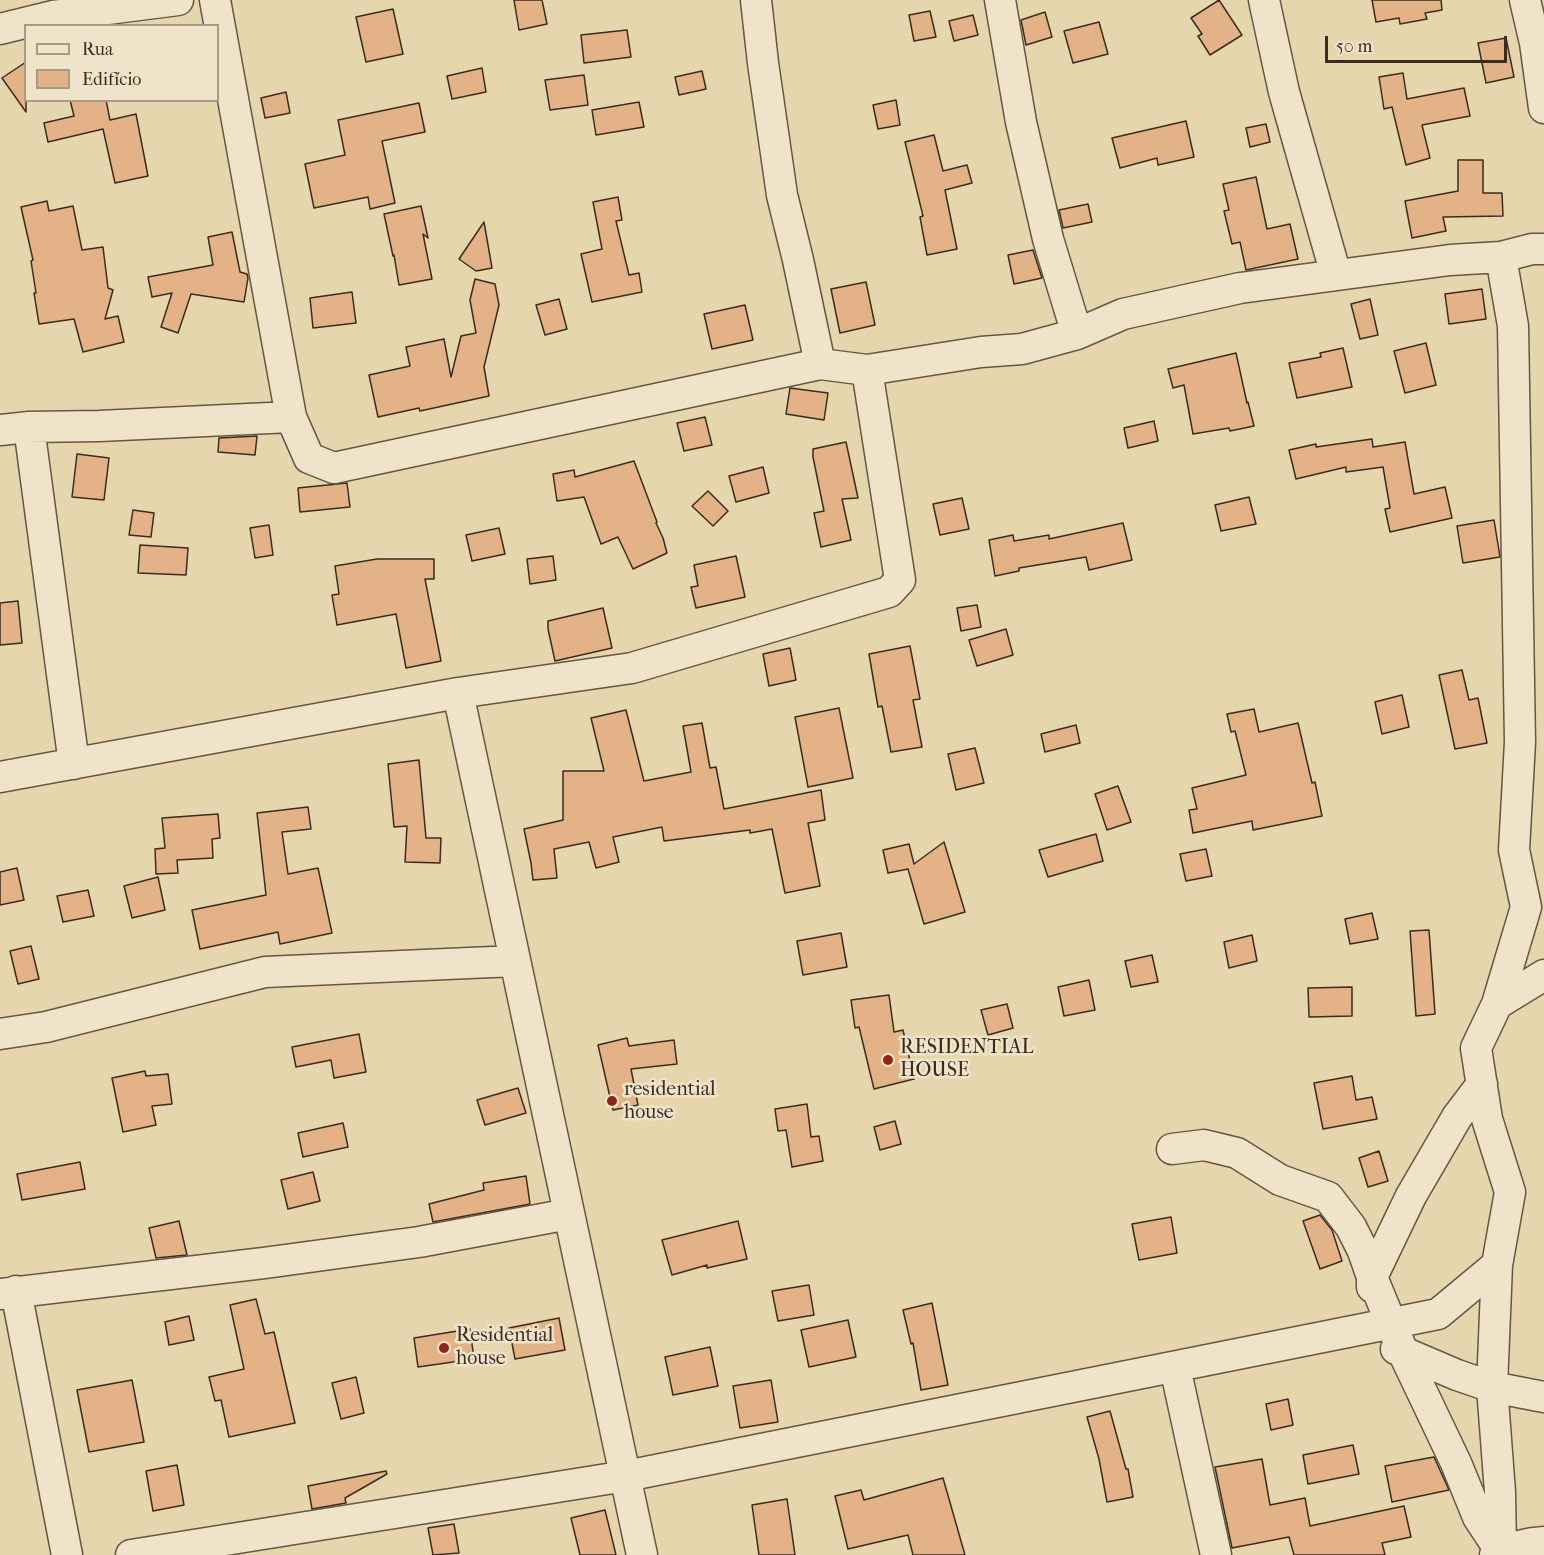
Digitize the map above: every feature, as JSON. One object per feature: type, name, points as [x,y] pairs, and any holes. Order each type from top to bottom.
[{"type":"street","points":[[0,29],[53,16],[178,0]]},
{"type":"street","points":[[215,0],[291,417],[309,458],[334,468],[820,364],[867,370],[981,352],[1022,349],[1077,334],[1123,314],[1240,288],[1450,260],[1501,257],[1532,249],[1544,249]]},
{"type":"street","points":[[756,0],[782,195],[820,364]]},
{"type":"street","points":[[1000,0],[1021,122],[1048,239],[1077,334]]},
{"type":"street","points":[[1264,0],[1284,92],[1335,275]]},
{"type":"street","points":[[1525,0],[1544,108]]},
{"type":"street","points":[[1500,1554],[1500,1492],[1492,1387],[1497,1265],[1510,1192],[1487,1119],[1476,1048],[1497,1004],[1526,907],[1514,850],[1520,742],[1513,326],[1501,257]]},
{"type":"street","points":[[0,777],[458,693],[632,668],[889,592],[900,580],[867,370]]},
{"type":"street","points":[[74,764],[14,429],[291,417]]},
{"type":"street","points":[[458,693],[642,1555]]},
{"type":"street","points":[[0,1034],[46,1028],[265,972],[515,961]]},
{"type":"street","points":[[1497,1004],[1544,975]]},
{"type":"street","points":[[1346,1332],[1373,1305],[1372,1277],[1416,1186],[1457,1117],[1482,1084]]},
{"type":"street","points":[[1172,1149],[1204,1144],[1237,1153],[1280,1180],[1328,1197],[1350,1227],[1362,1251],[1390,1323],[1456,1463],[1478,1517],[1500,1554]]},
{"type":"street","points":[[67,1555],[8,1292],[264,1263],[419,1242],[569,1214]]},
{"type":"street","points":[[131,1555],[626,1476],[1438,1314],[1497,1265]]},
{"type":"street","points":[[1346,1332],[1372,1337],[1457,1375],[1492,1387],[1544,1397]]},
{"type":"street","points":[[1175,1367],[1216,1555]]},
{"type":"street","points":[[1500,1554],[1540,1537]]},
{"type":"building","points":[[514,0],[542,0],[547,24],[519,30]]},
{"type":"building","points":[[1219,0],[1242,35],[1210,55],[1198,36],[1202,34],[1191,18]]},
{"type":"building","points":[[1372,0],[1441,0],[1442,10],[1425,13],[1427,19],[1400,24],[1399,18],[1376,22]]},
{"type":"building","points":[[393,9],[403,54],[366,62],[356,17]]},
{"type":"building","points":[[930,11],[936,37],[914,41],[909,15]]},
{"type":"building","points":[[1045,12],[1052,37],[1026,45],[1021,20]]},
{"type":"building","points":[[973,15],[978,35],[954,41],[949,21]]},
{"type":"building","points":[[1099,22],[1108,54],[1073,63],[1064,31]]},
{"type":"building","points":[[627,30],[631,57],[584,63],[581,35]]},
{"type":"building","points":[[1506,38],[1514,77],[1486,83],[1478,43]]},
{"type":"building","points":[[24,63],[26,112],[2,78]]},
{"type":"building","points":[[482,68],[486,92],[452,99],[447,76]]},
{"type":"building","points":[[702,71],[706,89],[679,95],[675,77]]},
{"type":"building","points":[[1403,73],[1407,99],[1464,88],[1470,116],[1422,125],[1430,158],[1406,165],[1392,107],[1384,109],[1379,77]]},
{"type":"building","points":[[584,75],[588,105],[550,110],[545,80]]},
{"type":"building","points":[[286,92],[290,113],[265,118],[261,98]]},
{"type":"building","points":[[896,100],[900,125],[878,129],[873,105]]},
{"type":"building","points":[[70,102],[106,102],[110,120],[136,114],[148,176],[115,183],[103,129],[48,142],[44,123],[74,116]]},
{"type":"building","points":[[639,102],[644,127],[596,135],[592,110]]},
{"type":"building","points":[[419,103],[425,132],[382,141],[395,203],[370,209],[368,197],[314,208],[305,164],[345,155],[338,120]]},
{"type":"building","points":[[1186,121],[1194,157],[1158,165],[1157,158],[1120,168],[1112,138]]},
{"type":"building","points":[[1266,124],[1270,142],[1250,147],[1246,128]]},
{"type":"building","points":[[934,135],[943,171],[967,165],[972,183],[945,190],[957,249],[927,255],[920,217],[923,216],[905,142]]},
{"type":"building","points":[[1458,160],[1483,160],[1483,193],[1502,193],[1503,216],[1443,217],[1446,231],[1412,238],[1405,201],[1458,191]]},
{"type":"building","points":[[1256,177],[1267,229],[1290,224],[1298,259],[1246,270],[1240,242],[1232,244],[1224,211],[1229,210],[1223,184]]},
{"type":"building","points":[[618,197],[622,220],[616,221],[629,275],[639,273],[642,292],[592,302],[581,254],[602,249],[593,202]]},
{"type":"building","points":[[47,201],[49,211],[73,206],[82,250],[103,247],[108,288],[113,290],[105,319],[118,316],[124,342],[83,352],[74,319],[39,324],[31,261],[33,260],[21,207]]},
{"type":"building","points":[[1088,204],[1092,222],[1063,228],[1059,210]]},
{"type":"building","points":[[421,206],[428,238],[423,234],[432,279],[399,285],[384,214]]},
{"type":"building","points":[[484,222],[492,268],[476,271],[459,259]]},
{"type":"building","points":[[232,232],[240,272],[247,274],[248,278],[244,302],[191,294],[178,333],[161,327],[172,293],[152,297],[148,277],[213,265],[208,237]]},
{"type":"building","points":[[1033,250],[1042,278],[1014,284],[1008,255]]},
{"type":"building","points":[[475,279],[495,284],[499,305],[484,367],[489,396],[420,411],[419,408],[378,417],[369,375],[410,366],[406,347],[444,339],[451,377],[461,336],[476,333],[470,300]]},
{"type":"building","points":[[866,282],[875,325],[840,333],[831,289]]},
{"type":"building","points":[[1482,289],[1486,319],[1449,324],[1445,294]]},
{"type":"building","points":[[352,292],[356,323],[313,328],[310,298]]},
{"type":"building","points":[[559,299],[567,329],[545,335],[536,305]]},
{"type":"building","points":[[1370,299],[1378,335],[1360,339],[1351,304]]},
{"type":"building","points":[[745,305],[753,340],[712,349],[704,314]]},
{"type":"building","points":[[1426,343],[1436,385],[1405,393],[1394,351]]},
{"type":"building","points":[[1343,348],[1352,387],[1297,398],[1289,363],[1321,357],[1320,353]]},
{"type":"building","points":[[1236,353],[1254,426],[1230,431],[1229,428],[1193,434],[1184,385],[1173,388],[1168,369]]},
{"type":"building","points":[[790,388],[828,393],[824,420],[786,414]]},
{"type":"building","points":[[705,417],[712,445],[684,451],[677,423]]},
{"type":"building","points":[[1154,421],[1158,441],[1128,448],[1124,428]]},
{"type":"building","points":[[257,436],[255,455],[218,452],[219,438]]},
{"type":"building","points":[[1372,439],[1373,447],[1405,442],[1414,494],[1445,487],[1452,518],[1390,532],[1385,509],[1390,508],[1383,467],[1346,472],[1346,467],[1296,479],[1289,450],[1316,444],[1316,447]]},
{"type":"building","points":[[846,442],[858,498],[842,499],[851,540],[821,547],[814,513],[824,511],[813,449]]},
{"type":"building","points":[[77,454],[109,458],[104,500],[72,497]]},
{"type":"building","points":[[634,461],[667,553],[633,569],[618,537],[601,544],[584,497],[557,501],[553,474],[574,470],[575,477]]},
{"type":"building","points":[[763,467],[769,493],[736,502],[729,476]]},
{"type":"building","points":[[347,483],[350,507],[300,512],[298,488]]},
{"type":"building","points":[[708,491],[728,511],[713,526],[692,506]]},
{"type":"building","points":[[1249,497],[1256,524],[1221,531],[1215,505]]},
{"type":"building","points":[[962,498],[969,529],[940,535],[933,504]]},
{"type":"building","points":[[133,510],[154,513],[151,537],[129,535]]},
{"type":"building","points":[[1494,520],[1500,557],[1463,563],[1457,526]]},
{"type":"building","points":[[1123,523],[1132,560],[1089,570],[1086,557],[1019,568],[1019,571],[995,576],[989,540],[1013,535],[1014,541],[1049,535],[1049,539]]},
{"type":"building","points":[[269,525],[273,555],[255,558],[250,528]]},
{"type":"building","points":[[499,528],[505,554],[472,561],[466,535]]},
{"type":"building","points":[[140,545],[188,548],[186,575],[138,573]]},
{"type":"building","points":[[553,556],[556,580],[530,584],[527,559]]},
{"type":"building","points":[[736,556],[745,597],[696,608],[691,587],[698,586],[694,565]]},
{"type":"building","points":[[377,559],[434,559],[434,579],[425,579],[441,661],[406,668],[396,614],[337,625],[332,595],[339,594],[335,566]]},
{"type":"building","points":[[18,601],[22,643],[0,645],[0,603]]},
{"type":"building","points":[[977,605],[981,627],[961,631],[957,608]]},
{"type":"building","points":[[603,608],[612,648],[555,661],[548,621]]},
{"type":"building","points":[[1006,629],[1013,655],[977,666],[969,640]]},
{"type":"building","points":[[910,646],[920,699],[913,700],[922,747],[891,752],[882,706],[878,707],[869,654]]},
{"type":"building","points":[[790,648],[796,680],[769,686],[763,654]]},
{"type":"building","points":[[1462,670],[1469,700],[1478,698],[1487,743],[1455,749],[1439,675]]},
{"type":"building","points":[[1402,695],[1409,727],[1382,734],[1375,702]]},
{"type":"building","points":[[839,708],[853,778],[808,787],[795,717]]},
{"type":"building","points":[[1254,709],[1259,732],[1298,723],[1322,816],[1253,830],[1252,821],[1193,833],[1189,810],[1197,809],[1192,788],[1246,775],[1235,731],[1231,732],[1227,714]]},
{"type":"building","points":[[626,710],[644,781],[691,772],[683,726],[702,723],[710,768],[716,767],[724,809],[821,790],[825,820],[808,823],[820,886],[785,893],[772,829],[664,841],[662,827],[613,837],[619,862],[596,868],[589,842],[554,849],[557,878],[533,880],[524,829],[563,820],[563,771],[604,771],[591,718]]},
{"type":"building","points":[[1076,725],[1080,743],[1045,752],[1041,734]]},
{"type":"building","points":[[975,748],[984,783],[956,790],[948,754]]},
{"type":"building","points":[[419,760],[426,838],[441,838],[440,863],[405,862],[407,826],[394,827],[388,764]]},
{"type":"building","points":[[1118,786],[1131,822],[1107,830],[1095,794]]},
{"type":"building","points":[[308,807],[311,829],[282,832],[288,874],[318,868],[332,933],[280,944],[278,932],[200,949],[192,910],[266,895],[257,813]]},
{"type":"building","points":[[218,814],[220,838],[212,839],[213,858],[177,860],[178,873],[156,874],[155,849],[165,848],[162,818]]},
{"type":"building","points":[[1096,834],[1103,861],[1048,877],[1039,850]]},
{"type":"building","points":[[944,842],[965,912],[924,924],[908,869],[888,873],[883,850],[909,844],[914,864]]},
{"type":"building","points":[[1206,849],[1212,876],[1186,881],[1180,854]]},
{"type":"building","points":[[17,868],[24,900],[0,905],[0,872]]},
{"type":"building","points":[[158,877],[165,910],[132,918],[124,886]]},
{"type":"building","points":[[88,890],[94,916],[63,922],[57,896]]},
{"type":"building","points":[[1372,913],[1378,939],[1350,944],[1345,919]]},
{"type":"building","points":[[1429,930],[1435,1014],[1416,1016],[1410,931]]},
{"type":"building","points":[[841,933],[847,967],[803,975],[797,941]]},
{"type":"building","points":[[1252,935],[1257,961],[1229,968],[1224,942]]},
{"type":"building","points":[[31,946],[39,979],[18,984],[10,951]]},
{"type":"building","points":[[1152,955],[1158,982],[1131,987],[1125,961]]},
{"type":"building","points":[[1089,980],[1095,1010],[1064,1016],[1058,987]]},
{"type":"building","points":[[1352,987],[1352,1016],[1309,1017],[1308,988]]},
{"type":"building","points":[[889,995],[894,1032],[903,1030],[914,1079],[874,1089],[859,1027],[855,1028],[851,1000]]},
{"type":"building","points":[[1007,1004],[1013,1028],[988,1035],[981,1010]]},
{"type":"building","points":[[359,1034],[366,1072],[334,1078],[331,1060],[296,1067],[292,1047]]},
{"type":"building","points":[[627,1038],[629,1046],[674,1040],[677,1064],[631,1069],[638,1105],[613,1110],[598,1045]]},
{"type":"building","points":[[145,1071],[146,1076],[168,1074],[172,1104],[152,1106],[156,1125],[123,1132],[112,1078]]},
{"type":"building","points":[[1352,1076],[1356,1100],[1372,1097],[1377,1119],[1323,1129],[1314,1083]]},
{"type":"building","points":[[518,1088],[526,1113],[485,1125],[477,1100]]},
{"type":"building","points":[[807,1104],[811,1137],[819,1136],[823,1161],[792,1167],[786,1130],[778,1131],[775,1109]]},
{"type":"building","name":"RESIDENTIAL HOUSE","points":[[895,1121],[901,1144],[880,1150],[874,1127]]},
{"type":"building","points":[[343,1123],[348,1147],[303,1157],[298,1133]]},
{"type":"building","points":[[1379,1151],[1388,1181],[1368,1187],[1359,1158]]},
{"type":"building","points":[[80,1162],[85,1189],[22,1200],[17,1174]]},
{"type":"building","points":[[313,1172],[320,1201],[288,1209],[281,1180]]},
{"type":"building","points":[[526,1176],[530,1204],[433,1222],[429,1204],[484,1190],[483,1183]]},
{"type":"building","points":[[1320,1215],[1332,1230],[1342,1261],[1320,1269],[1303,1221]]},
{"type":"building","points":[[1171,1217],[1177,1253],[1139,1260],[1132,1224]]},
{"type":"building","points":[[179,1221],[187,1255],[156,1258],[149,1228]]},
{"type":"building","points":[[738,1221],[747,1259],[707,1268],[707,1265],[672,1275],[662,1240]]},
{"type":"building","points":[[809,1285],[814,1315],[778,1321],[772,1291]]},
{"type":"building","points":[[256,1299],[265,1334],[274,1332],[295,1423],[229,1437],[221,1400],[215,1401],[209,1377],[244,1369],[230,1305]]},
{"type":"building","points":[[932,1303],[948,1385],[921,1390],[913,1343],[911,1344],[903,1310]]},
{"type":"building","points":[[189,1316],[194,1340],[169,1345],[165,1322]]},
{"type":"building","points":[[559,1318],[565,1350],[515,1359],[509,1328]]},
{"type":"building","points":[[848,1320],[856,1357],[809,1367],[801,1330]]},
{"type":"building","name":"Residential house","points":[[470,1329],[474,1359],[418,1367],[414,1338]]},
{"type":"building","points":[[710,1347],[718,1386],[673,1395],[665,1357]]},
{"type":"building","points":[[356,1377],[364,1413],[341,1419],[332,1383]]},
{"type":"building","points":[[132,1380],[144,1442],[89,1452],[77,1390]]},
{"type":"building","points":[[771,1380],[778,1422],[740,1428],[733,1386]]},
{"type":"building","points":[[1288,1399],[1293,1425],[1271,1430],[1266,1404]]},
{"type":"building","points":[[1110,1411],[1126,1469],[1128,1469],[1133,1497],[1107,1502],[1099,1459],[1087,1417]]},
{"type":"building","points":[[1353,1445],[1359,1474],[1308,1484],[1303,1455]]},
{"type":"building","points":[[1434,1457],[1449,1490],[1392,1502],[1385,1466]]},
{"type":"building","points":[[1262,1459],[1270,1505],[1305,1498],[1310,1526],[1404,1506],[1411,1537],[1382,1543],[1385,1555],[1294,1555],[1289,1537],[1232,1548],[1215,1467]]},
{"type":"building","points":[[177,1465],[184,1505],[153,1511],[146,1471]]},
{"type":"building","points":[[386,1471],[387,1474],[345,1498],[346,1503],[312,1509],[308,1486]]},
{"type":"building","points":[[943,1478],[965,1555],[913,1555],[908,1535],[848,1549],[835,1496],[861,1490],[864,1500]]},
{"type":"building","points":[[787,1499],[795,1555],[759,1555],[752,1505]]},
{"type":"building","points":[[605,1510],[616,1555],[580,1555],[571,1518]]},
{"type":"building","points":[[454,1524],[459,1553],[433,1555],[428,1528]]},
{"type":"place","name":"RESIDENTIAL HOUSE","points":[[888,1060]]},
{"type":"place","name":"residential house","points":[[612,1101]]},
{"type":"place","name":"Residential house","points":[[444,1348]]}]
